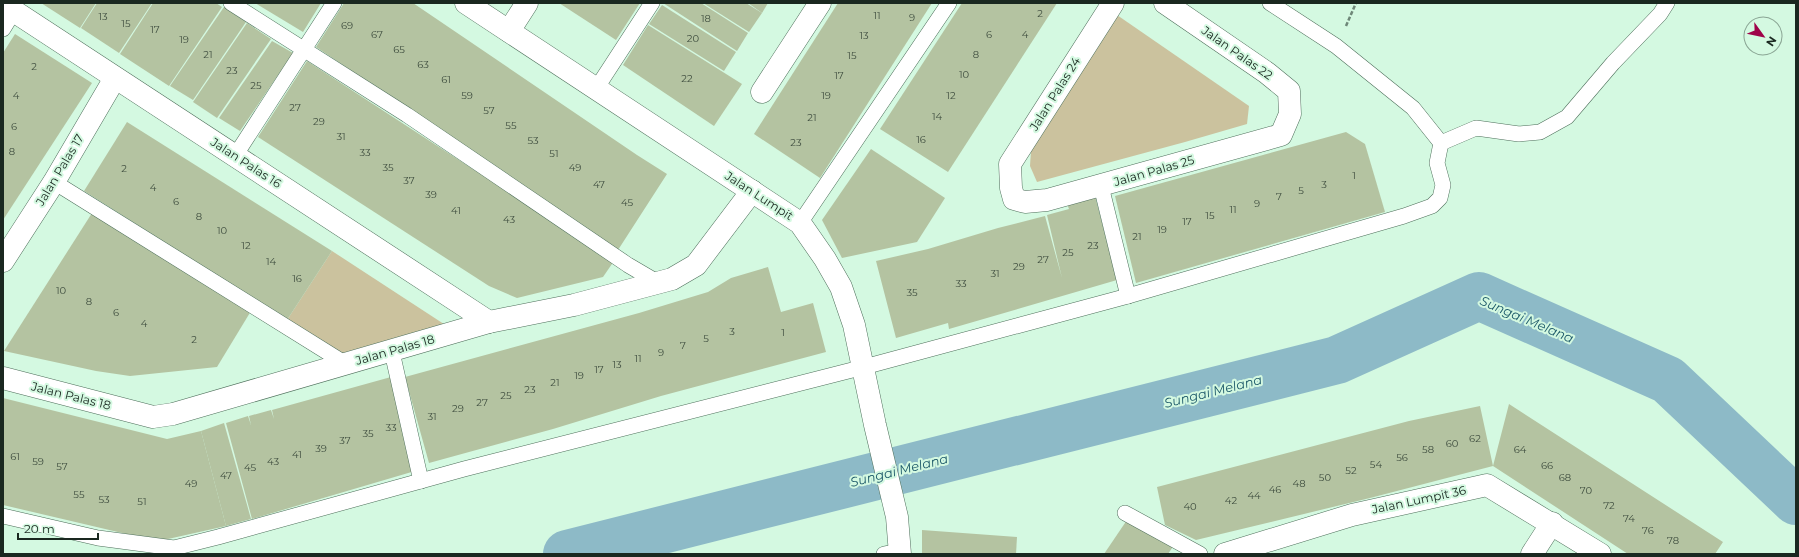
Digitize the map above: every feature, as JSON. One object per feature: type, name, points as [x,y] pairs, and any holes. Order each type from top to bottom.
[{"type":"street","name":"Jalan Lumpit","points":[[466,3],[800,223],[825,259],[841,287],[854,325],[897,517],[895,553]]},
{"type":"street","points":[[509,31],[527,3]]},
{"type":"street","points":[[762,92],[820,3]]},
{"type":"street","name":"Jalan Palas 24","points":[[1011,188],[1010,164],[1112,3]]},
{"type":"street","name":"Jalan Palas 22","points":[[1164,3],[1267,74],[1289,91],[1290,114]]},
{"type":"street","name":"Jalan Palas 16","points":[[7,15],[116,78],[489,322]]},
{"type":"street","name":"Jalan Palas 17","points":[[3,261],[54,182],[116,78]]},
{"type":"street","name":"Jalan Palas 25","points":[[1011,188],[1014,199],[1025,202],[1048,200],[1101,186],[1281,135],[1290,114]]},
{"type":"street","name":"Jalan Palas 18","points":[[3,378],[153,417],[173,414],[392,352],[489,322],[574,305],[672,279],[696,265],[752,191]]},
{"type":"street","name":"Jalan Lumpit 36","points":[[1224,554],[1352,515],[1487,485],[1552,523],[1600,554]]},
{"type":"street","points":[[1532,554],[1552,523]]},
{"type":"lane","points":[[232,3],[303,50],[407,115],[628,265],[657,282]]},
{"type":"lane","points":[[235,156],[334,3]]},
{"type":"lane","points":[[596,89],[652,3]]},
{"type":"lane","points":[[800,223],[949,3]]},
{"type":"lane","points":[[3,516],[98,538],[174,548],[610,431],[864,367],[1128,296],[1404,216],[1432,206],[1440,198],[1442,185],[1437,163],[1440,143],[1413,108],[1336,46],[1270,3]]},
{"type":"lane","points":[[1440,143],[1476,128],[1519,134],[1540,132],[1567,117],[1613,63],[1660,14],[1667,3]]},
{"type":"lane","points":[[54,182],[346,364]]},
{"type":"lane","points":[[1101,186],[1128,296]]},
{"type":"lane","points":[[392,352],[421,481]]},
{"type":"lane","points":[[1125,514],[1200,554]]},
{"type":"shaded area","points":[[1117,15],[1249,106],[1247,124],[1037,182],[1030,166],[1031,151]]},
{"type":"shaded area","points":[[332,251],[450,328],[347,356],[287,320]]},
{"type":"building","points":[[41,3],[96,3],[80,28]]},
{"type":"building","points":[[97,3],[152,3],[119,53],[81,28]]},
{"type":"building","points":[[153,3],[216,3],[222,7],[169,86],[120,54]]},
{"type":"building","points":[[255,3],[321,3],[303,32]]},
{"type":"building","points":[[344,3],[413,3],[667,174],[618,250],[316,47]]},
{"type":"building","points":[[559,3],[640,3],[616,40]]},
{"type":"building","points":[[663,3],[701,3],[748,33],[737,51]]},
{"type":"building","points":[[703,3],[746,3],[762,13],[749,32]]},
{"type":"building","points":[[748,3],[768,3],[762,13]]},
{"type":"building","points":[[838,3],[932,3],[820,178],[754,134]]},
{"type":"building","points":[[962,3],[1057,3],[948,172],[880,129]]},
{"type":"building","points":[[662,5],[736,52],[724,71],[649,24]]},
{"type":"building","points":[[224,7],[246,22],[193,100],[170,86]]},
{"type":"building","points":[[247,23],[271,39],[217,118],[193,102]]},
{"type":"building","points":[[648,25],[742,84],[714,126],[623,65]]},
{"type":"building","points":[[15,34],[92,83],[3,220],[3,53]]},
{"type":"building","points":[[272,41],[293,53],[240,131],[219,118]]},
{"type":"building","points":[[307,61],[614,261],[603,277],[517,298],[489,286],[258,137]]},
{"type":"building","points":[[127,122],[332,251],[287,320],[84,191]]},
{"type":"building","points":[[1346,132],[1365,144],[1385,212],[1136,283],[1115,196]]},
{"type":"building","points":[[871,149],[945,198],[917,242],[842,258],[822,220]]},
{"type":"building","points":[[1095,196],[1117,280],[949,329],[948,323],[896,338],[876,261],[928,249],[998,228],[1045,216],[1062,278],[1047,215],[1069,209],[1067,204]]},
{"type":"building","points":[[92,213],[251,311],[217,367],[130,376],[96,371],[4,351]]},
{"type":"building","points":[[768,267],[781,312],[813,303],[826,352],[661,396],[553,429],[429,463],[405,377],[639,313],[708,292],[731,278]]},
{"type":"building","points":[[391,377],[415,471],[252,519],[226,423],[248,416],[251,425],[249,416],[271,410],[274,419],[272,410]]},
{"type":"building","points":[[3,398],[167,439],[201,431],[226,526],[168,539],[152,540],[3,505]]},
{"type":"building","points":[[1509,404],[1723,542],[1715,554],[1628,554],[1493,466]]},
{"type":"building","points":[[1480,406],[1493,466],[1370,498],[1196,540],[1165,525],[1157,487],[1409,421]]},
{"type":"building","points":[[224,423],[251,519],[226,526],[201,431]]},
{"type":"building","points":[[1127,520],[1174,545],[1168,554],[1104,554]]},
{"type":"building","points":[[922,530],[1017,537],[1016,554],[922,554]]},
{"type":"waterway","name":"Sungai Melana","points":[[567,554],[1337,360],[1479,296],[1668,380],[1796,501]]}]
